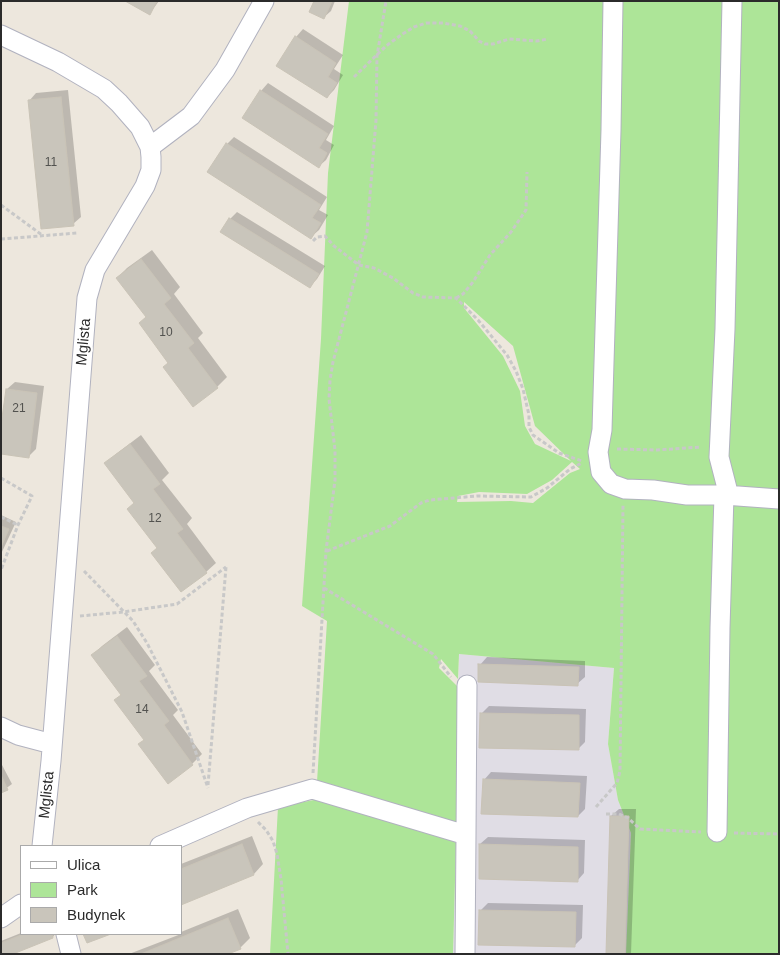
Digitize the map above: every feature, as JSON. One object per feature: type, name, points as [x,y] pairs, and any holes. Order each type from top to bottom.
[{"type":"street","points":[[150,147],[191,116],[225,70],[264,1]]},
{"type":"street","points":[[613,1],[602,430],[591,457],[611,484],[625,489],[653,490],[687,496],[726,495],[779,499]]},
{"type":"street","points":[[717,832],[720,637],[726,495],[720,457],[732,1]]},
{"type":"street","name":"Mglista","points":[[1,35],[65,66],[104,89],[134,118],[144,133],[150,147],[152,161],[148,180],[95,270],[89,290],[42,845]]},
{"type":"street","points":[[465,954],[467,686]]},
{"type":"street","points":[[1,727],[18,735],[52,744]]},
{"type":"street","points":[[162,845],[248,808],[312,789],[466,835]]},
{"type":"street","points":[[1,918],[20,905]]},
{"type":"street","points":[[66,935],[71,954]]},
{"type":"path","points":[[312,789],[326,551],[335,480],[335,450],[329,399],[330,380],[367,232],[376,120],[377,56],[386,1]]},
{"type":"path","points":[[354,77],[386,46],[414,27],[426,23],[460,26],[470,31],[479,41],[485,44],[493,44],[509,39],[537,41],[548,39]]},
{"type":"path","points":[[313,241],[317,237],[326,236],[334,246],[359,265],[374,268],[423,298],[456,298],[463,294],[473,282],[490,255],[511,232],[526,210],[527,172]]},
{"type":"path","points":[[1,205],[42,235]]},
{"type":"path","points":[[1,239],[77,233]]},
{"type":"path","points":[[456,298],[478,320],[507,356],[516,371],[523,389],[533,435],[558,452],[577,459]]},
{"type":"path","points":[[326,551],[390,526],[421,503],[430,500],[477,496],[531,497],[548,488],[570,469],[591,457],[615,449],[701,447]]},
{"type":"path","points":[[1,478],[32,496],[18,525],[1,570]]},
{"type":"path","points":[[596,807],[617,783],[620,771],[623,504],[625,489]]},
{"type":"path","points":[[1,517],[18,525]]},
{"type":"path","points":[[61,618],[123,612],[177,604],[226,567],[208,788],[182,712],[147,643],[133,621],[123,612],[78,565]]},
{"type":"path","points":[[324,588],[433,654],[453,679],[467,686]]},
{"type":"path","points":[[248,808],[255,820],[270,836],[277,854],[282,879],[288,954]]},
{"type":"path","points":[[606,814],[619,814],[628,818],[640,829],[653,831],[779,834]]},
{"type":"shaded area","points":[[459,654],[614,668],[608,744],[618,800],[631,833],[626,954],[453,954]]},
{"type":"green space","points":[[349,1],[779,1],[779,954],[626,954],[631,833],[618,800],[608,744],[614,668],[459,654],[458,679],[441,659],[439,668],[458,687],[456,829],[317,782],[327,621],[302,606],[321,339],[328,173]],"holes":[[[464,302],[513,346],[535,426],[571,461],[535,444],[525,426],[520,391],[503,356],[464,308]],[[572,462],[580,469],[570,473],[533,503],[511,501],[457,502],[458,496],[479,492],[527,494],[552,480]]]},
{"type":"green space","points":[[319,799],[452,840],[456,843],[453,954],[270,954],[278,807]]},
{"type":"building","points":[[125,1],[157,1],[150,15]]},
{"type":"building","points":[[314,1],[332,1],[324,19],[309,12]]},
{"type":"building","points":[[295,36],[336,63],[328,77],[337,83],[327,98],[276,66]]},
{"type":"building","points":[[260,90],[328,134],[319,148],[327,153],[319,168],[242,118]]},
{"type":"building","points":[[61,97],[74,226],[41,229],[28,100]]},
{"type":"building","points":[[226,143],[321,205],[312,218],[321,223],[311,239],[207,172]]},
{"type":"building","points":[[229,218],[319,274],[310,288],[220,232]]},
{"type":"building","points":[[141,259],[171,298],[164,304],[194,343],[188,348],[218,388],[193,407],[163,367],[168,363],[139,323],[146,317],[116,278]]},
{"type":"building","points":[[6,389],[37,393],[29,458],[1,454],[1,425]]},
{"type":"building","points":[[130,444],[160,484],[153,489],[183,529],[177,533],[207,573],[181,592],[151,553],[157,548],[127,509],[134,503],[104,463]]},
{"type":"building","points":[[1,526],[9,529],[1,547]]},
{"type":"building","points":[[117,636],[147,676],[139,681],[169,721],[164,725],[193,765],[168,784],[138,744],[144,740],[114,700],[121,695],[91,655]]},
{"type":"building","points":[[478,664],[579,667],[578,686],[478,682]]},
{"type":"building","points":[[480,713],[579,715],[579,750],[479,748]]},
{"type":"building","points":[[1,775],[8,790],[1,793]]},
{"type":"building","points":[[483,779],[580,783],[578,817],[481,814]]},
{"type":"building","points":[[610,816],[629,816],[625,954],[606,954]]},
{"type":"building","points":[[242,844],[254,875],[182,905],[182,869]]},
{"type":"building","points":[[479,844],[578,847],[578,882],[479,879]]},
{"type":"building","points":[[479,910],[576,912],[575,947],[478,945]]},
{"type":"building","points":[[228,918],[241,949],[228,954],[141,954]]},
{"type":"building","points":[[21,935],[52,935],[53,938],[13,954],[1,954],[1,943]]},
{"type":"building","points":[[83,935],[108,935],[87,943]]}]
